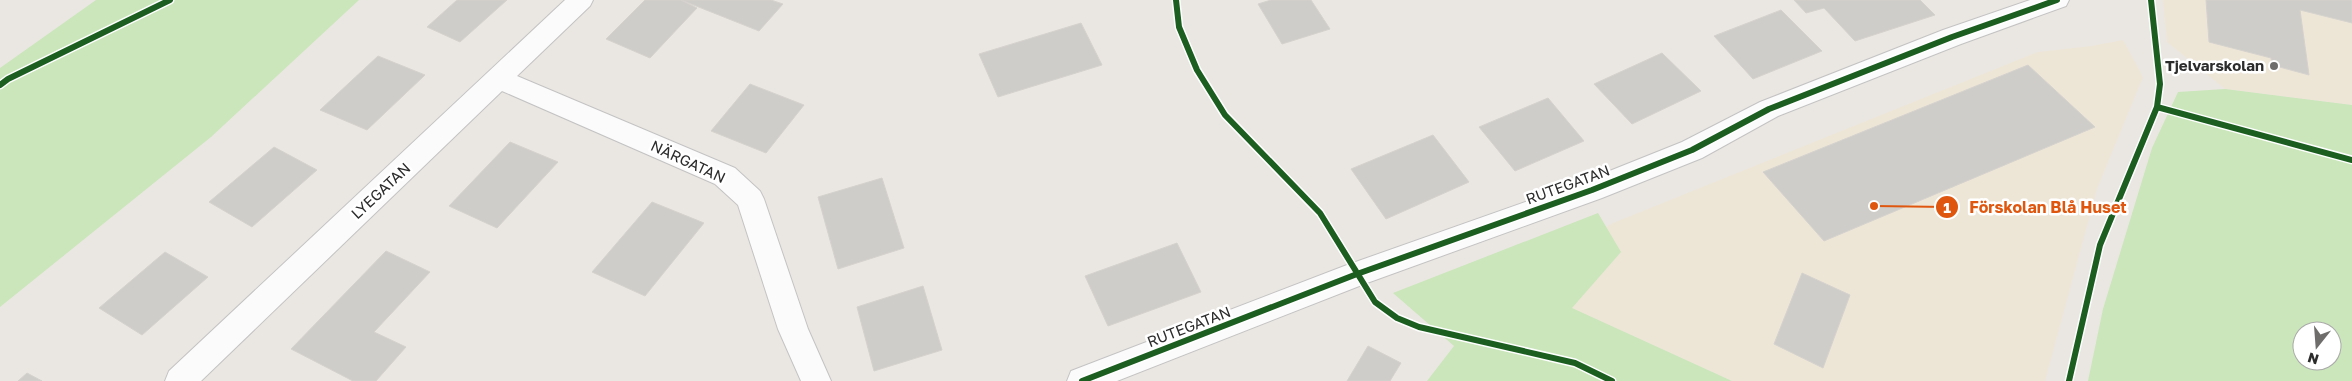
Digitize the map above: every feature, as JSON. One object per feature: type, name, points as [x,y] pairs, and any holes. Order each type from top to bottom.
[{"type":"street","name":"LYEGATAN","points":[[180,381],[581,0]]},
{"type":"street","name":"RUTEGATAN","points":[[1082,381],[1357,274],[1592,190],[1692,150],[1769,109],[1952,37],[2057,0]]},
{"type":"street","name":"NÄRGATAN","points":[[500,79],[725,176],[750,199],[793,329],[816,381]]},
{"type":"shaded area","name":"Tjelvarskolan","points":[[2163,0],[2352,0],[2352,105],[2225,89],[2167,42]]},
{"type":"shaded area","points":[[2123,40],[2143,77],[2097,189],[2045,381],[1732,381],[1571,308],[1621,252],[1606,227],[1613,223],[2038,52]]},
{"type":"green space","points":[[96,0],[359,0],[211,137],[0,307],[0,68]]},
{"type":"green space","points":[[2225,89],[2352,105],[2352,381],[2088,381],[2103,309],[2152,148],[2178,92]]},
{"type":"green space","points":[[1598,213],[1621,252],[1572,308],[1732,381],[1427,381],[1454,346],[1393,293]]},
{"type":"building","points":[[457,0],[507,0],[460,42],[427,27]]},
{"type":"building","points":[[645,0],[681,0],[697,8],[650,58],[606,39]]},
{"type":"building","points":[[681,0],[771,0],[783,4],[759,31]]},
{"type":"building","points":[[1271,0],[1311,0],[1330,29],[1282,44],[1258,4]]},
{"type":"building","points":[[1794,0],[1920,0],[1935,15],[1855,41],[1824,8],[1806,13]]},
{"type":"building","points":[[2206,0],[2352,0],[2352,23],[2300,10],[2309,75],[2272,65],[2271,58],[2209,42]]},
{"type":"building","points":[[1781,10],[1822,51],[1753,79],[1714,36]]},
{"type":"building","points":[[1081,23],[1102,65],[998,97],[979,54]]},
{"type":"building","points":[[1662,53],[1701,91],[1632,124],[1594,84]]},
{"type":"building","points":[[378,56],[425,75],[367,130],[320,110]]},
{"type":"building","points":[[2028,65],[2095,127],[1824,241],[1763,172]]},
{"type":"building","points":[[750,84],[804,105],[766,153],[711,131]]},
{"type":"building","points":[[1548,98],[1584,141],[1515,171],[1479,127]]},
{"type":"building","points":[[1433,135],[1469,182],[1386,219],[1351,169]]},
{"type":"building","points":[[510,142],[558,162],[497,228],[449,206]]},
{"type":"building","points":[[274,147],[317,170],[252,227],[209,202]]},
{"type":"building","points":[[882,178],[904,248],[838,269],[818,197]]},
{"type":"building","points":[[652,202],[704,223],[645,296],[592,272]]},
{"type":"building","points":[[1177,243],[1201,292],[1108,326],[1085,276]]},
{"type":"building","points":[[386,251],[430,272],[374,332],[406,347],[376,381],[353,381],[291,349]]},
{"type":"building","points":[[165,252],[208,277],[142,335],[99,308]]},
{"type":"building","points":[[1802,273],[1850,295],[1823,368],[1774,344]]},
{"type":"building","points":[[923,286],[942,350],[874,371],[857,307]]},
{"type":"building","points":[[1368,346],[1401,363],[1390,381],[1347,381]]},
{"type":"building","points":[[27,373],[42,381],[18,381]]},
{"type":"cycle path","points":[[0,85],[8,79],[170,0]]},
{"type":"cycle path","points":[[1176,0],[1179,27],[1197,70],[1225,115],[1320,213],[1375,302],[1397,318],[1419,327],[1575,363],[1612,381]]},
{"type":"cycle path","points":[[1082,381],[1357,274],[1592,190],[1692,150],[1769,109],[1952,37],[2057,0]]},
{"type":"cycle path","points":[[2069,381],[2100,245],[2157,107],[2160,84],[2151,0]]},
{"type":"cycle path","points":[[2157,107],[2352,160]]},
{"type":"place","name":"Tjelvarskolan","points":[[2274,66]]},
{"type":"place","name":"Förskolan Blå Huset","points":[[1874,206]]}]
